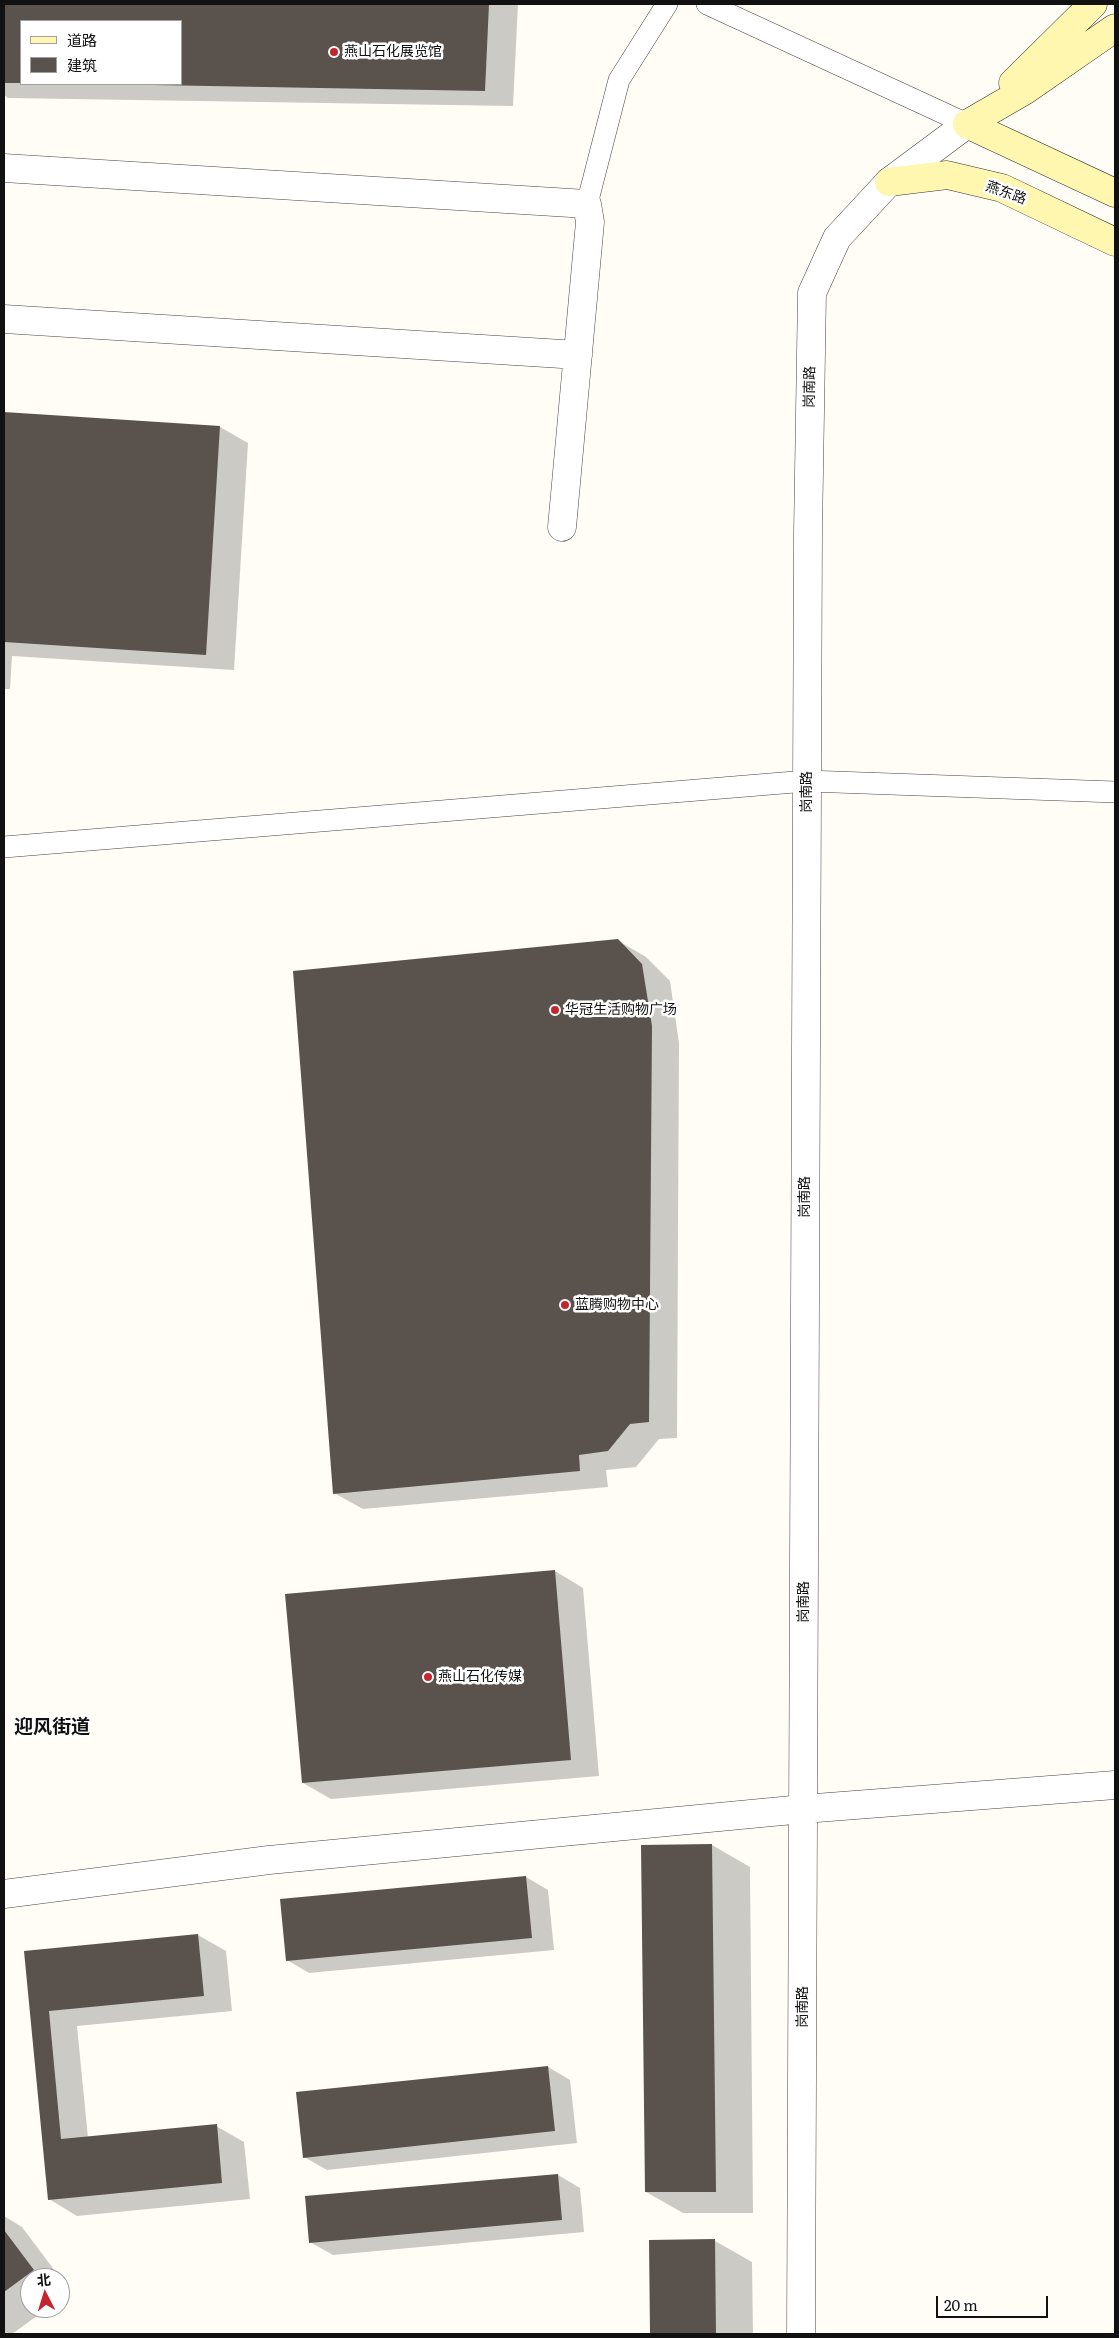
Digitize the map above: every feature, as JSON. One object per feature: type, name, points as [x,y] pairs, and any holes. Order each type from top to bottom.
[{"type":"main road","points":[[967,124],[1011,85],[1094,4]]},
{"type":"main road","points":[[967,124],[1024,91],[1115,28]]},
{"type":"main road","points":[[967,124],[1115,193]]},
{"type":"main road","name":"燕东路","points":[[889,182],[947,175],[1002,188],[1115,242]]},
{"type":"street","name":"岗南路","points":[[802,2334],[808,532],[812,293],[837,238],[889,182],[967,124]]},
{"type":"street","points":[[4,168],[587,204],[590,222],[562,527]]},
{"type":"street","points":[[4,319],[578,355]]},
{"type":"street","points":[[4,1894],[269,1860],[803,1808],[1115,1786]]},
{"type":"lane","points":[[587,204],[619,80],[668,4]]},
{"type":"lane","points":[[707,4],[967,124]]},
{"type":"lane","points":[[4,847],[807,781],[1115,792]]},
{"type":"building","name":"燕山石化展览馆","points":[[4,4],[489,4],[485,91],[154,85],[182,85],[182,20],[20,20],[20,83],[4,83]]},
{"type":"building","points":[[4,412],[220,426],[206,655],[4,642]]},
{"type":"building","points":[[618,939],[642,964],[652,1026],[649,1422],[630,1424],[608,1451],[579,1455],[580,1471],[333,1494],[293,971]]},
{"type":"building","name":"燕山石化传媒","points":[[555,1570],[571,1760],[302,1783],[285,1594]]},
{"type":"building","points":[[712,1844],[716,2192],[645,2192],[641,1845]]},
{"type":"building","points":[[526,1876],[532,1938],[286,1961],[280,1899]]},
{"type":"building","points":[[198,1934],[204,1996],[49,2011],[61,2139],[217,2124],[222,2183],[48,2200],[24,1951]]},
{"type":"building","points":[[548,2066],[555,2131],[303,2158],[296,2092]]},
{"type":"building","points":[[558,2174],[562,2220],[309,2243],[305,2196]]},
{"type":"building","points":[[4,2230],[32,2268],[20,2268],[20,2280],[4,2292]]},
{"type":"building","points":[[715,2239],[716,2334],[650,2334],[649,2240]]},
{"type":"place","name":"燕山石化展览馆","points":[[334,52]]},
{"type":"place","name":"华冠生活购物广场","points":[[555,1010]]},
{"type":"place","name":"蓝腾购物中心","points":[[565,1305]]},
{"type":"place","name":"燕山石化传媒","points":[[428,1677]]},
{"type":"district","name":"迎风街道","points":[[52,1727]]}]
